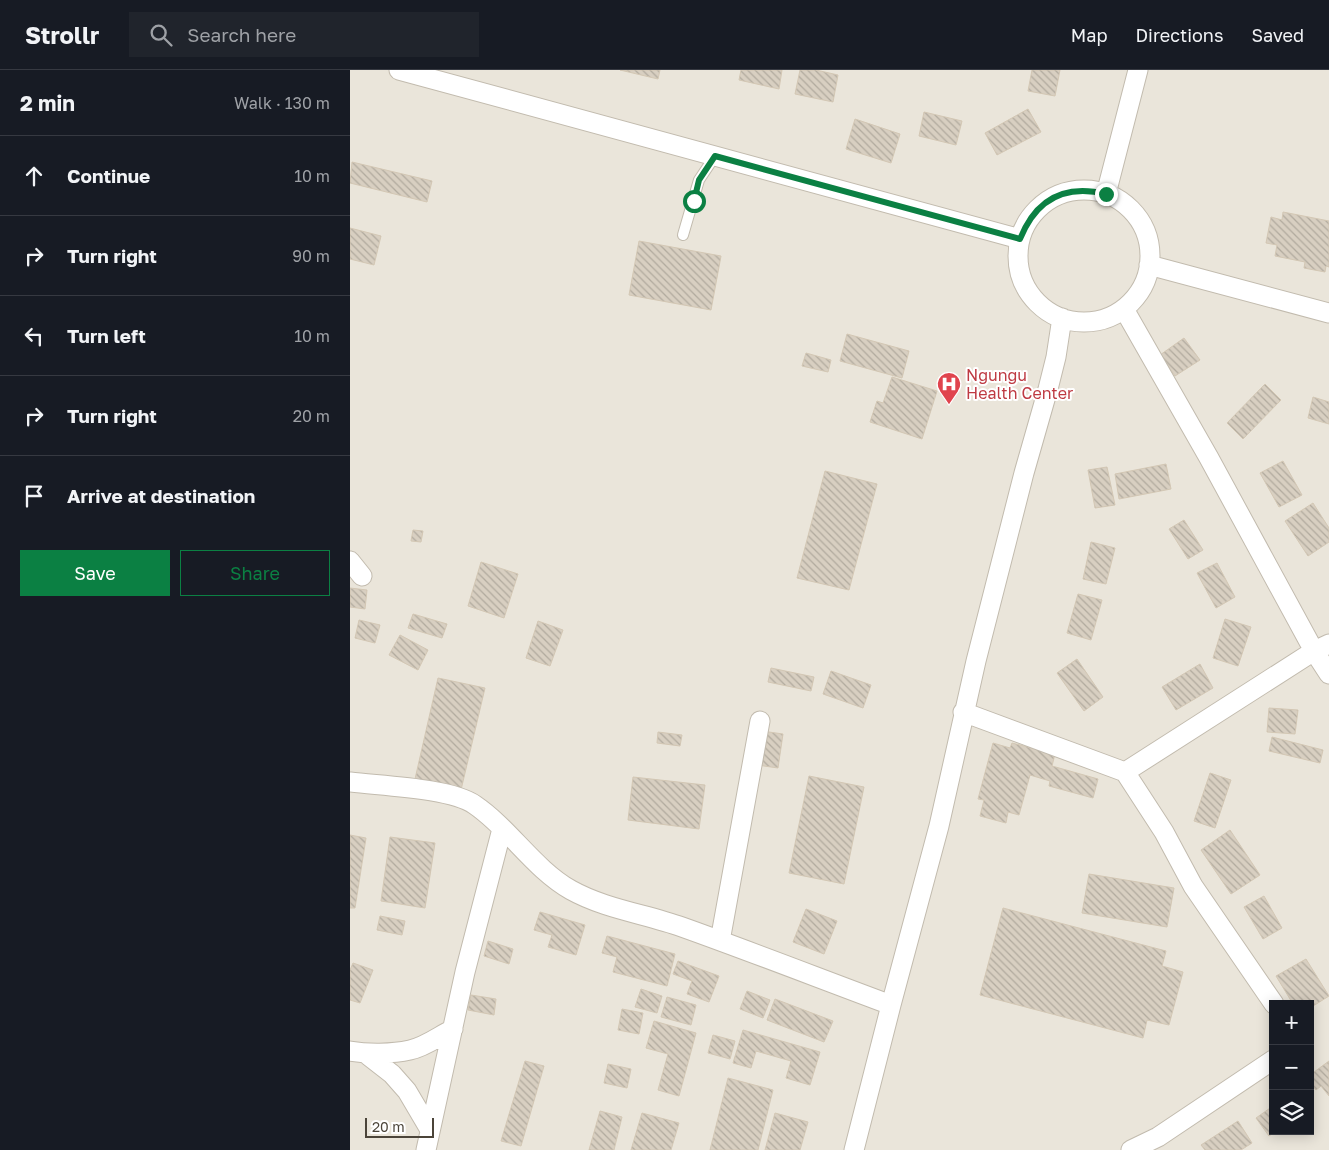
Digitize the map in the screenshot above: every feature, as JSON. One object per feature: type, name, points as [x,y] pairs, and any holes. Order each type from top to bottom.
[{"type":"street","points":[[399,70],[1020,239]]},
{"type":"street","points":[[1106,194],[1138,70]]},
{"type":"street","points":[[1075,190],[1091,190],[1106,194],[1124,203],[1135,214],[1144,230],[1149,247],[1149,266],[1143,285],[1124,309],[1110,317],[1094,321],[1062,318],[1047,311],[1035,300],[1026,287],[1020,272],[1018,256],[1020,239],[1026,225],[1035,212],[1046,202],[1060,194],[1075,190]]},
{"type":"street","points":[[1149,266],[1329,314]]},
{"type":"street","points":[[1124,309],[1209,458],[1322,647],[1329,674]]},
{"type":"street","points":[[854,1150],[890,1005],[939,826],[963,712],[1003,553],[1050,381],[1062,318]]},
{"type":"street","points":[[350,561],[362,576]]},
{"type":"street","points":[[1125,772],[1322,647]]},
{"type":"street","points":[[963,712],[1125,772],[1164,832],[1193,886],[1271,1000]]},
{"type":"street","points":[[720,941],[760,721]]},
{"type":"street","points":[[350,782],[450,794],[474,804],[544,869],[571,890],[602,903],[680,926],[890,1005]]},
{"type":"street","points":[[426,1150],[465,972],[502,829]]},
{"type":"street","points":[[357,1052],[410,1050],[426,1044],[453,1029]]},
{"type":"street","points":[[357,1052],[392,1074],[402,1086],[430,1130]]},
{"type":"street","points":[[1131,1150],[1158,1137],[1269,1063]]},
{"type":"lane","points":[[683,235],[699,180],[715,156]]},
{"type":"shaded area","points":[[350,70],[1329,70],[1329,1150],[350,1150]]},
{"type":"building","points":[[620,70],[660,70],[658,79]]},
{"type":"building","points":[[741,70],[782,70],[779,89],[739,80]]},
{"type":"building","points":[[800,70],[816,70],[838,75],[833,102],[795,94]]},
{"type":"building","points":[[1032,70],[1060,70],[1055,96],[1028,91]]},
{"type":"building","points":[[1028,109],[1041,132],[997,155],[985,133]]},
{"type":"building","points":[[924,112],[962,121],[956,145],[919,136]]},
{"type":"building","points":[[855,119],[900,134],[891,163],[846,149]]},
{"type":"building","points":[[352,162],[432,181],[427,202],[350,183]]},
{"type":"building","points":[[1283,212],[1329,221],[1329,267],[1326,266],[1325,272],[1304,268],[1305,262],[1275,256],[1277,245],[1266,243],[1271,217],[1282,220]]},
{"type":"building","points":[[350,228],[381,236],[374,265],[350,259]]},
{"type":"building","points":[[639,241],[721,256],[711,310],[629,295]]},
{"type":"building","points":[[847,334],[909,351],[902,378],[840,361]]},
{"type":"building","points":[[1184,338],[1200,360],[1175,376],[1160,355]]},
{"type":"building","points":[[806,353],[831,360],[828,372],[802,366]]},
{"type":"building","points":[[892,377],[937,391],[922,439],[870,422],[877,401],[883,403]]},
{"type":"building","points":[[1265,384],[1281,400],[1243,439],[1227,423]]},
{"type":"building","points":[[1313,397],[1329,402],[1329,424],[1308,418]]},
{"type":"building","points":[[1283,461],[1302,495],[1279,507],[1260,473]]},
{"type":"building","points":[[1166,464],[1171,489],[1119,499],[1115,474]]},
{"type":"building","points":[[1107,467],[1115,505],[1095,508],[1088,470]]},
{"type":"building","points":[[825,471],[877,484],[849,590],[797,578]]},
{"type":"building","points":[[1313,503],[1329,528],[1329,542],[1308,556],[1285,521]]},
{"type":"building","points":[[1184,520],[1203,550],[1188,559],[1169,529]]},
{"type":"building","points":[[413,530],[423,531],[421,542],[411,541]]},
{"type":"building","points":[[1091,542],[1115,548],[1106,584],[1083,579]]},
{"type":"building","points":[[481,562],[518,574],[504,618],[468,606]]},
{"type":"building","points":[[1217,563],[1235,597],[1216,608],[1197,573]]},
{"type":"building","points":[[350,588],[367,590],[365,609],[350,607]]},
{"type":"building","points":[[1078,594],[1102,600],[1091,640],[1067,633]]},
{"type":"building","points":[[413,614],[447,624],[442,638],[408,628]]},
{"type":"building","points":[[1225,619],[1251,627],[1238,666],[1213,658]]},
{"type":"building","points":[[359,620],[380,625],[375,643],[355,638]]},
{"type":"building","points":[[538,621],[563,630],[550,666],[526,658]]},
{"type":"building","points":[[400,635],[428,650],[418,670],[389,655]]},
{"type":"building","points":[[1077,659],[1103,697],[1084,711],[1057,673]]},
{"type":"building","points":[[1200,664],[1213,688],[1176,710],[1162,687]]},
{"type":"building","points":[[771,668],[814,677],[811,691],[768,682]]},
{"type":"building","points":[[831,671],[871,685],[863,708],[823,694]]},
{"type":"building","points":[[438,678],[485,688],[461,790],[415,779]]},
{"type":"building","points":[[1269,708],[1298,710],[1295,734],[1267,732]]},
{"type":"building","points":[[762,731],[783,734],[778,768],[757,765]]},
{"type":"building","points":[[658,732],[682,735],[680,746],[657,743]]},
{"type":"building","points":[[1272,737],[1323,750],[1320,763],[1269,751]]},
{"type":"building","points":[[993,743],[1010,748],[1012,743],[1055,754],[1052,766],[1098,779],[1093,798],[1049,786],[1050,781],[1030,775],[1019,815],[1008,812],[1006,823],[980,816],[984,800],[978,799]]},
{"type":"building","points":[[1210,773],[1231,780],[1215,828],[1194,821]]},
{"type":"building","points":[[809,776],[864,787],[844,884],[789,873]]},
{"type":"building","points":[[633,777],[705,785],[699,829],[628,820]]},
{"type":"building","points":[[1230,830],[1260,875],[1231,894],[1201,850]]},
{"type":"building","points":[[350,835],[366,838],[355,908],[350,908]]},
{"type":"building","points":[[390,837],[435,843],[425,908],[381,901]]},
{"type":"building","points":[[1089,874],[1174,888],[1167,927],[1082,913]]},
{"type":"building","points":[[1264,896],[1282,928],[1263,939],[1244,907]]},
{"type":"building","points":[[1003,908],[1166,951],[1162,966],[1183,972],[1169,1025],[1147,1020],[1143,1038],[980,995]]},
{"type":"building","points":[[806,909],[837,921],[824,954],[793,942]]},
{"type":"building","points":[[540,912],[585,925],[576,955],[548,947],[552,935],[534,930]]},
{"type":"building","points":[[380,916],[405,921],[402,935],[377,930]]},
{"type":"building","points":[[607,936],[675,954],[667,986],[613,972],[617,957],[602,953]]},
{"type":"building","points":[[488,941],[513,949],[509,964],[484,956]]},
{"type":"building","points":[[1306,959],[1329,996],[1314,1005],[1314,1000],[1291,1000],[1276,976]]},
{"type":"building","points":[[678,961],[719,976],[709,1002],[687,994],[692,981],[673,974]]},
{"type":"building","points":[[353,963],[373,970],[360,1003],[350,1000],[350,970]]},
{"type":"building","points":[[641,989],[662,996],[657,1013],[635,1007]]},
{"type":"building","points":[[747,991],[770,1000],[763,1018],[740,1009]]},
{"type":"building","points":[[471,995],[496,999],[494,1015],[468,1010]]},
{"type":"building","points":[[667,997],[696,1005],[691,1025],[661,1017]]},
{"type":"building","points":[[775,999],[833,1021],[824,1042],[767,1020]]},
{"type":"building","points":[[622,1009],[643,1013],[639,1034],[618,1030]]},
{"type":"building","points":[[654,1021],[696,1033],[679,1096],[658,1090],[668,1054],[646,1048]]},
{"type":"building","points":[[743,1030],[820,1052],[810,1085],[786,1078],[791,1061],[756,1051],[751,1068],[733,1063]]},
{"type":"building","points":[[713,1035],[735,1041],[730,1059],[708,1053]]},
{"type":"building","points":[[525,1061],[544,1066],[521,1146],[501,1141]]},
{"type":"building","points":[[1329,1061],[1329,1096],[1321,1086],[1316,1090],[1314,1088],[1314,1072]]},
{"type":"building","points":[[608,1064],[631,1069],[627,1088],[604,1083]]},
{"type":"building","points":[[728,1078],[773,1090],[758,1150],[710,1150]]},
{"type":"building","points":[[1269,1109],[1270,1135],[1269,1136],[1256,1118]]},
{"type":"building","points":[[600,1111],[622,1117],[614,1150],[589,1150]]},
{"type":"building","points":[[642,1113],[679,1123],[671,1150],[631,1150]]},
{"type":"building","points":[[775,1113],[808,1122],[800,1150],[765,1150]]},
{"type":"building","points":[[1238,1121],[1252,1143],[1241,1150],[1205,1150],[1201,1145]]},
{"type":"place","name":"Ngungu Health Center","points":[[949,405]]},
{"type":"route","points":[[694,201],[699,180],[715,156],[1020,239],[1026,225],[1035,212],[1046,202],[1060,194],[1075,190],[1091,190],[1106,194]]}]
